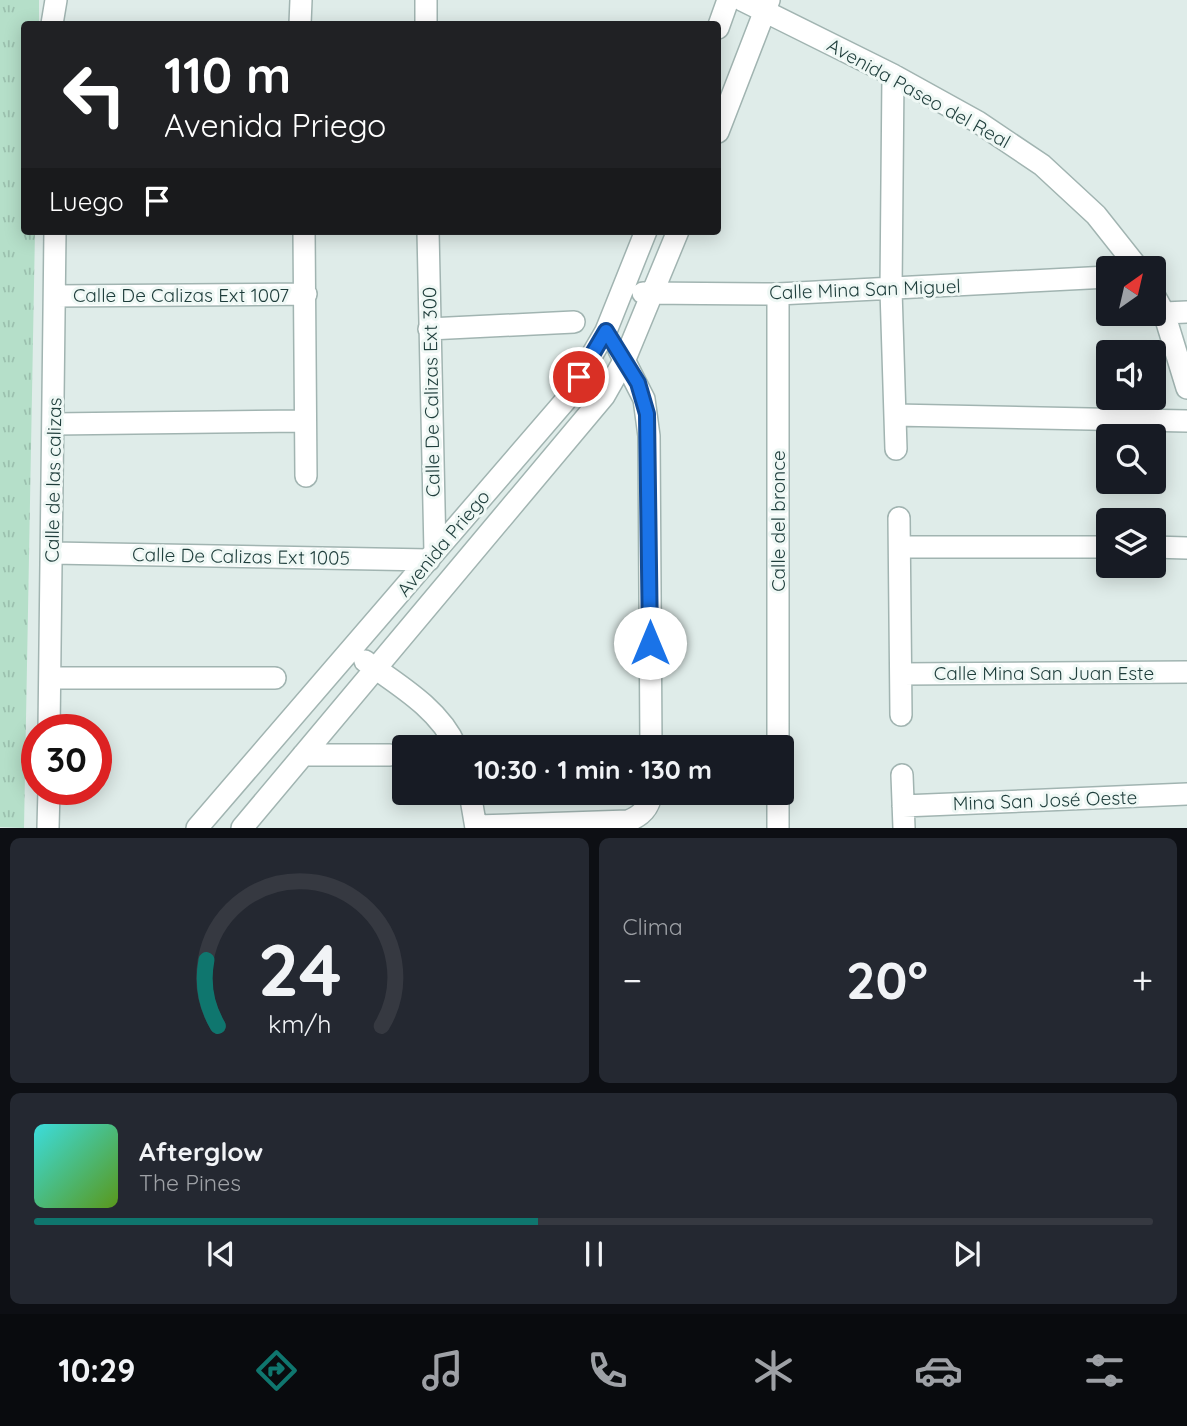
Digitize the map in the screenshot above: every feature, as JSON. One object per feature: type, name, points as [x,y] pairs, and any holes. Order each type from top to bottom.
[{"type":"street","points":[[52,21],[56,0]]},
{"type":"street","points":[[300,21],[301,0]]},
{"type":"street","points":[[426,0],[426,21]]},
{"type":"street","points":[[720,21],[728,0]]},
{"type":"street","name":"Avenida Paseo del Real","points":[[742,0],[767,5],[978,122],[1042,165],[1096,215],[1128,256]]},
{"type":"street","points":[[721,124],[767,5]]},
{"type":"street","points":[[893,75],[891,290],[896,449]]},
{"type":"street","name":"Calle de las calizas","points":[[49,714],[54,235]]},
{"type":"street","points":[[304,235],[306,476]]},
{"type":"street","name":"Calle De Calizas Ext 300","points":[[428,235],[432,556]]},
{"type":"street","name":"Avenida Priego","points":[[197,828],[565,401],[606,331],[645,235]]},
{"type":"street","name":"Avenida Priego","points":[[242,828],[604,397],[625,359],[676,235]]},
{"type":"street","name":"Calle Mina San Miguel","points":[[623,293],[778,294],[1096,278]]},
{"type":"street","name":"Calle De Calizas Ext 1007","points":[[55,296],[306,294]]},
{"type":"street","name":"Calle del bronce","points":[[778,294],[778,735]]},
{"type":"street","points":[[1166,313],[1187,312]]},
{"type":"street","points":[[1166,320],[1187,388]]},
{"type":"street","points":[[429,329],[574,322]]},
{"type":"street","points":[[606,331],[625,359],[644,399],[649,436],[651,735]]},
{"type":"street","points":[[895,415],[1187,421]]},
{"type":"street","points":[[54,424],[305,421]]},
{"type":"street","points":[[899,518],[901,715]]},
{"type":"street","points":[[900,547],[1096,547]]},
{"type":"street","points":[[1166,547],[1187,548]]},
{"type":"street","name":"Calle De Calizas Ext 1005","points":[[53,553],[432,556]]},
{"type":"street","points":[[352,651],[432,713],[450,735]]},
{"type":"street","name":"Calle Mina San Juan Este","points":[[901,674],[1187,672]]},
{"type":"street","points":[[50,678],[275,678]]},
{"type":"street","points":[[303,755],[390,755]]},
{"type":"street","points":[[902,775],[904,828]]},
{"type":"street","name":"Mina San José Oeste","points":[[903,806],[1187,794]]},
{"type":"street","points":[[48,828],[49,805]]},
{"type":"street","points":[[472,805],[476,827],[628,821],[639,817],[648,805]]},
{"type":"street","points":[[778,805],[778,828]]},
{"type":"green space","points":[[0,0],[39,0],[39,21],[21,21],[21,235],[35,235],[26,714],[21,714],[21,805],[24,805],[24,828],[0,827]]},
{"type":"route","points":[[579,377],[606,331],[625,359],[644,399],[649,436],[650,643]]}]
